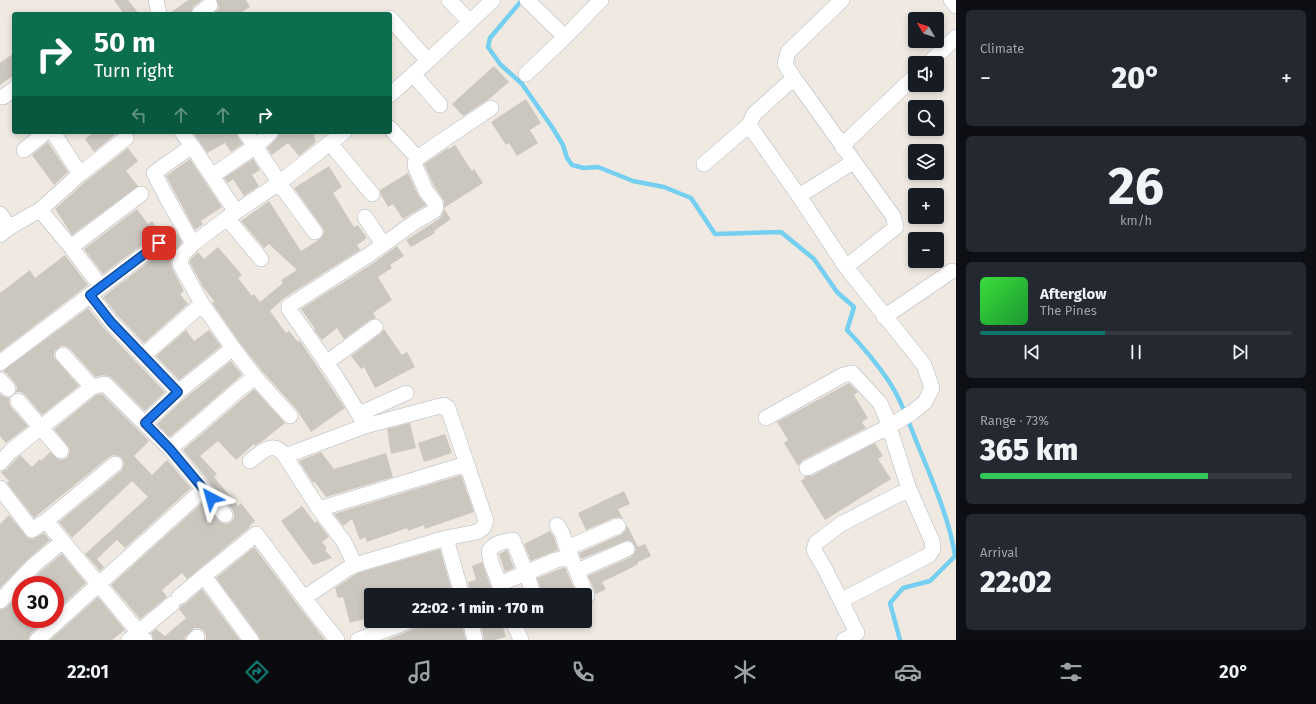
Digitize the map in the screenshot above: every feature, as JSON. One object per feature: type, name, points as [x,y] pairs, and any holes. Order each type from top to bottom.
[{"type":"street","points":[[156,0],[159,12]]},
{"type":"street","points":[[449,0],[470,22]]},
{"type":"street","points":[[392,93],[493,0]]},
{"type":"street","points":[[526,74],[601,0]]},
{"type":"street","points":[[842,0],[788,52],[785,64],[892,216],[896,227],[846,267]]},
{"type":"street","points":[[951,0],[956,6]]},
{"type":"street","points":[[529,2],[565,37]]},
{"type":"street","points":[[392,20],[428,61]]},
{"type":"street","points":[[937,56],[956,38]]},
{"type":"street","points":[[413,74],[440,105]]},
{"type":"street","points":[[704,164],[749,125],[754,114],[794,78]]},
{"type":"street","points":[[843,148],[849,139],[908,83]]},
{"type":"street","points":[[362,420],[326,363],[289,309],[289,306],[415,222],[434,211],[436,207],[435,203],[426,192],[415,166],[416,159],[491,108]]},
{"type":"street","points":[[749,125],[799,196],[846,267],[884,317],[924,365],[932,388],[925,402],[913,412],[894,424],[807,468]]},
{"type":"street","points":[[392,130],[412,152]]},
{"type":"street","points":[[24,150],[44,134]]},
{"type":"street","points":[[54,134],[80,174]]},
{"type":"street","points":[[183,134],[212,176],[232,215],[261,259]]},
{"type":"street","points":[[247,134],[256,146],[278,183],[315,232]]},
{"type":"street","points":[[212,176],[256,146],[269,134]]},
{"type":"street","points":[[290,416],[255,377],[233,348],[202,304],[180,264],[182,255],[193,244],[278,183],[341,134]]},
{"type":"street","points":[[0,214],[5,231],[40,210],[80,174],[126,138]]},
{"type":"street","points":[[330,143],[372,194]]},
{"type":"street","points":[[192,146],[154,173],[193,244]]},
{"type":"street","points":[[799,196],[853,162]]},
{"type":"street","points":[[71,247],[142,194]]},
{"type":"street","points":[[40,210],[71,247],[111,322],[178,392]]},
{"type":"street","points":[[365,217],[383,244]]},
{"type":"street","points":[[0,363],[159,243]]},
{"type":"street","points":[[884,317],[952,271]]},
{"type":"street","points":[[144,355],[202,304]]},
{"type":"street","points":[[326,363],[375,327]]},
{"type":"street","points":[[145,423],[178,392],[233,348]]},
{"type":"street","points":[[63,355],[92,387]]},
{"type":"street","points":[[766,418],[843,374],[852,373],[880,403],[894,424],[909,490],[932,541],[933,549],[929,555],[842,600]]},
{"type":"street","points":[[170,449],[237,390],[255,377]]},
{"type":"street","points":[[0,463],[11,451],[92,387],[105,384],[170,449],[224,515]]},
{"type":"street","points":[[285,456],[362,420],[406,393]]},
{"type":"street","points":[[18,401],[61,451]]},
{"type":"street","points":[[304,598],[347,569],[356,565],[446,538],[477,532],[483,528],[486,521],[446,406],[362,420]]},
{"type":"street","points":[[250,461],[270,447],[281,451],[319,509],[344,542],[356,565]]},
{"type":"street","points":[[0,488],[32,530],[46,521],[114,464]]},
{"type":"street","points":[[319,509],[466,464]]},
{"type":"street","points":[[37,640],[204,489]]},
{"type":"street","points":[[844,640],[860,636],[825,568],[814,550],[816,543],[841,524],[909,490]]},
{"type":"street","points":[[46,521],[62,542],[99,584],[137,637],[175,600],[256,534],[337,640]]},
{"type":"street","points":[[557,525],[562,533],[584,588]]},
{"type":"street","points":[[504,588],[526,573],[556,560],[618,526]]},
{"type":"street","points":[[446,538],[460,588]]},
{"type":"street","points":[[500,588],[489,551],[492,546],[498,543],[513,540],[531,588]]},
{"type":"street","points":[[2,596],[34,565],[62,542]]},
{"type":"street","points":[[577,571],[627,549]]},
{"type":"street","points":[[204,576],[251,640]]},
{"type":"street","points":[[358,640],[391,628]]},
{"type":"street","points":[[472,628],[476,640]]},
{"type":"street","points":[[516,628],[521,640]]},
{"type":"building","points":[[114,0],[128,0],[137,12],[123,12]]},
{"type":"building","points":[[188,0],[202,0],[193,7],[191,12],[172,12]]},
{"type":"building","points":[[217,0],[246,0],[250,7],[242,12],[215,12],[219,8]]},
{"type":"building","points":[[12,54],[12,76],[0,85],[0,63]]},
{"type":"building","points":[[494,66],[509,82],[489,99],[463,116],[452,104]]},
{"type":"building","points":[[526,99],[541,123],[530,130],[538,143],[517,156],[509,143],[506,145],[491,122]]},
{"type":"building","points":[[91,134],[116,134],[94,152],[85,139]]},
{"type":"building","points":[[194,134],[237,134],[243,144],[231,152],[225,143],[207,153]]},
{"type":"building","points":[[279,134],[314,134],[316,142],[299,156],[288,143],[272,155],[267,148]]},
{"type":"building","points":[[48,142],[68,172],[54,185],[32,155]]},
{"type":"building","points":[[455,145],[472,171],[474,169],[483,183],[444,208],[444,201],[434,186],[424,164]]},
{"type":"building","points":[[128,148],[138,161],[126,171],[138,186],[72,235],[55,209],[86,181]]},
{"type":"building","points":[[190,159],[222,207],[201,221],[203,224],[195,230],[166,176]]},
{"type":"building","points":[[253,159],[260,170],[252,175],[259,186],[244,196],[233,179],[228,183],[224,178]]},
{"type":"building","points":[[329,166],[342,187],[333,193],[354,227],[358,225],[367,238],[357,245],[360,250],[284,298],[270,311],[286,333],[289,331],[298,342],[300,341],[345,408],[311,432],[297,410],[262,371],[240,343],[212,303],[214,301],[203,287],[190,263],[190,260],[198,252],[204,259],[218,247],[242,275],[238,278],[252,296],[254,294],[260,302],[283,283],[281,280],[297,270],[269,244],[264,248],[241,221],[269,201],[301,251],[320,239],[324,231],[294,188]]},
{"type":"building","points":[[408,173],[418,195],[426,205],[403,219],[393,204],[388,207],[381,195],[380,190]]},
{"type":"building","points":[[137,209],[148,224],[152,221],[162,235],[158,234],[154,236],[103,274],[84,249]]},
{"type":"building","points":[[444,209],[451,219],[434,231],[435,233],[411,247],[406,240],[439,219]]},
{"type":"building","points":[[177,234],[182,242],[173,253],[171,262],[172,268],[184,291],[180,294],[188,304],[144,343],[118,316],[103,297],[164,250],[168,241]]},
{"type":"building","points":[[397,246],[404,256],[390,265],[392,268],[378,277],[392,300],[373,313],[376,318],[370,320],[344,339],[337,328],[322,340],[301,309],[372,264]]},
{"type":"building","points":[[65,255],[88,285],[0,352],[0,293],[30,270],[35,278]]},
{"type":"building","points":[[88,308],[104,328],[165,392],[145,411],[111,377],[103,375],[95,377],[70,349],[65,346],[61,346],[57,349],[54,353],[54,357],[79,386],[42,415],[25,395],[21,392],[16,392],[17,388],[15,383],[3,371]]},
{"type":"building","points":[[384,329],[402,355],[407,352],[415,367],[375,388],[364,367],[361,369],[351,356],[380,334]]},
{"type":"building","points":[[186,330],[194,341],[209,330],[221,346],[179,380],[156,356]]},
{"type":"building","points":[[231,361],[242,375],[170,437],[157,424],[184,399]]},
{"type":"building","points":[[849,383],[858,392],[854,395],[868,418],[862,422],[866,428],[803,460],[798,466],[784,443],[788,440],[777,422]]},
{"type":"building","points":[[254,389],[285,423],[264,440],[255,446],[254,444],[236,460],[218,441],[200,456],[217,474],[214,477],[238,506],[241,503],[255,521],[249,526],[250,527],[187,579],[182,573],[162,590],[167,597],[140,619],[111,585],[203,502],[222,523],[227,524],[234,518],[232,509],[183,450]]},
{"type":"building","points":[[0,394],[10,398],[9,402],[11,407],[28,426],[6,443],[0,436]]},
{"type":"building","points":[[102,394],[149,441],[134,456],[152,475],[167,460],[191,488],[125,548],[117,540],[97,559],[104,567],[100,571],[85,554],[148,497],[132,481],[72,538],[59,522],[121,471],[124,463],[122,458],[114,455],[109,457],[34,518],[7,483],[9,481],[1,472],[7,469],[20,455],[32,467],[50,452],[58,459],[62,460],[67,458],[70,449],[54,429],[96,395]]},
{"type":"building","points":[[410,423],[416,448],[391,454],[387,429]]},
{"type":"building","points":[[445,434],[452,453],[424,462],[418,443]]},
{"type":"building","points":[[875,443],[883,456],[878,459],[891,479],[825,520],[801,481],[805,478],[804,476],[811,476]]},
{"type":"building","points":[[321,452],[334,469],[386,453],[393,477],[326,497],[315,482],[313,483],[299,461]]},
{"type":"building","points":[[461,475],[474,512],[425,529],[424,525],[408,531],[407,528],[367,542],[365,537],[360,540],[352,519],[343,526],[334,514]]},
{"type":"building","points":[[624,491],[630,504],[618,509],[623,519],[619,517],[614,518],[586,530],[578,513]]},
{"type":"building","points":[[302,506],[315,523],[317,521],[329,537],[322,542],[327,548],[325,550],[332,558],[313,565],[281,521]]},
{"type":"building","points":[[9,515],[28,538],[33,539],[44,533],[50,540],[28,559],[0,588],[0,524]]},
{"type":"building","points":[[627,525],[638,547],[645,544],[651,556],[602,582],[606,589],[596,594],[588,576],[631,557],[636,550],[635,546],[628,540],[581,559],[579,553],[622,534]]},
{"type":"building","points":[[550,531],[554,537],[558,550],[531,561],[524,544]]},
{"type":"building","points":[[254,547],[325,640],[260,640],[258,635],[216,578]]},
{"type":"building","points":[[440,549],[451,588],[364,588],[364,619],[350,623],[343,597],[338,598],[335,588],[358,573]]},
{"type":"building","points":[[507,550],[514,568],[505,572],[499,554]]},
{"type":"building","points":[[62,554],[86,583],[64,604],[64,576],[36,576]]},
{"type":"building","points":[[482,562],[491,588],[469,588],[468,582],[476,580],[472,566]]},
{"type":"building","points":[[565,567],[574,588],[541,588],[537,578]]},
{"type":"building","points":[[202,589],[240,640],[206,640],[206,634],[203,630],[194,628],[185,637],[185,640],[154,640],[151,633],[156,629],[165,636],[186,618],[179,609]]},
{"type":"building","points":[[98,597],[125,630],[112,640],[50,640]]},
{"type":"building","points":[[12,602],[12,628],[37,628],[31,633],[28,640],[0,640],[0,610],[7,607]]},
{"type":"building","points":[[463,628],[466,640],[388,640],[414,629]]},
{"type":"building","points":[[481,628],[503,628],[506,637],[494,640],[484,640]]},
{"type":"waterway","points":[[522,0],[490,38],[488,47],[500,64],[522,84],[552,127],[563,145],[567,158],[572,165],[584,168],[598,167],[633,181],[664,187],[691,198],[715,234],[781,232],[814,259],[837,292],[854,307],[847,330],[879,367],[898,397],[942,505],[950,530],[955,556],[930,581],[903,588],[890,603],[900,640]]},
{"type":"route","points":[[159,243],[90,295],[111,322],[178,392],[145,423],[170,449],[211,498]]}]
